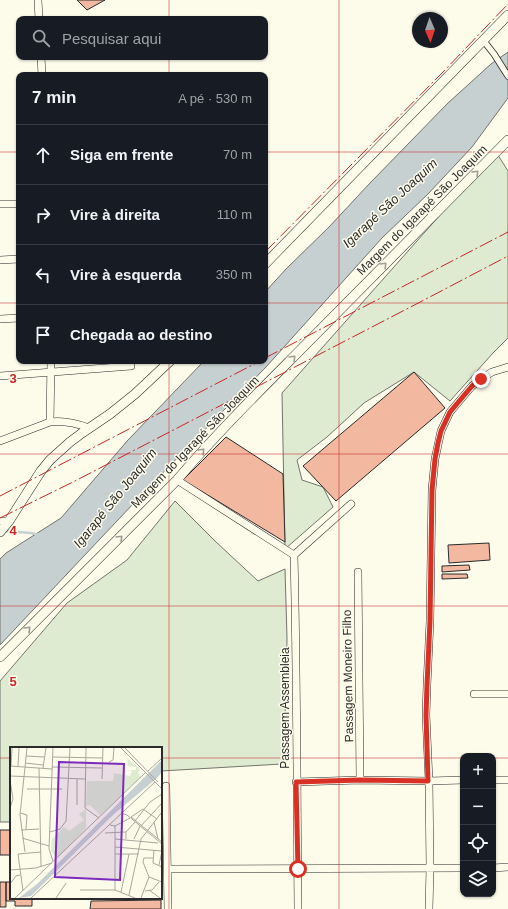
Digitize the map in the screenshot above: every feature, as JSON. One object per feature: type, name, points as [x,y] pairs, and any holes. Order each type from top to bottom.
[{"type":"street","points":[[38,0],[39,16]]},
{"type":"street","points":[[268,261],[508,15]]},
{"type":"street","points":[[483,40],[508,76]]},
{"type":"street","points":[[41,60],[42,72]]},
{"type":"street","name":"Margem do Igarapé São Joaquim","points":[[0,657],[177,480],[235,416],[508,140]]},
{"type":"street","points":[[0,204],[16,204]]},
{"type":"street","points":[[0,260],[16,259]]},
{"type":"street","points":[[0,319],[16,318]]},
{"type":"street","points":[[50,422],[51,364]]},
{"type":"street","points":[[0,532],[5,521],[50,460],[70,442],[110,414],[135,394],[167,364]]},
{"type":"street","points":[[0,376],[131,366]]},
{"type":"street","points":[[429,909],[430,868],[426,715],[430,621],[432,490],[435,459],[441,431],[450,412],[472,386],[492,372],[508,367]]},
{"type":"street","points":[[0,441],[59,420],[74,422],[89,428]]},
{"type":"street","points":[[177,480],[294,555],[351,504]]},
{"type":"street","name":"Passagem Assembleia","points":[[294,555],[298,909]]},
{"type":"street","name":"Passagem Moneiro Filho","points":[[358,572],[360,780]]},
{"type":"street","points":[[474,694],[508,694]]},
{"type":"street","points":[[296,782],[360,780],[460,780]]},
{"type":"street","points":[[496,780],[508,780]]},
{"type":"street","points":[[166,786],[168,909]]},
{"type":"street","points":[[496,868],[508,867]]},
{"type":"street","points":[[168,869],[460,868]]},
{"type":"green space","points":[[496,152],[508,171],[508,338],[450,401],[414,372],[364,403],[327,437],[297,460],[302,480],[323,487],[333,507],[285,549],[282,393]]},
{"type":"green space","points":[[175,501],[258,581],[285,569],[287,638],[286,698],[282,764],[162,771],[162,747],[10,747],[10,823],[0,822],[0,681],[67,603],[127,560]]},
{"type":"water","name":"Igarapé São Joaquim","points":[[508,52],[508,98],[472,147],[428,194],[382,238],[266,367],[150,486],[0,645],[0,559],[6,553],[61,518],[128,440],[201,364],[268,364],[268,289],[448,103],[491,64]]},
{"type":"building","points":[[77,0],[105,0],[87,10]]},
{"type":"building","points":[[414,372],[445,408],[336,501],[303,466]]},
{"type":"building","points":[[226,437],[283,474],[285,542],[183,480]]},
{"type":"building","points":[[489,543],[490,560],[449,563],[448,545]]},
{"type":"building","points":[[469,565],[470,570],[442,572],[442,566]]},
{"type":"building","points":[[442,574],[467,574],[468,578],[442,579]]},
{"type":"building","points":[[0,830],[10,830],[10,855],[0,855]]},
{"type":"building","points":[[0,882],[6,882],[6,907],[0,907]]},
{"type":"building","points":[[6,882],[10,882],[10,899],[32,899],[32,906],[15,906],[15,901],[6,901]]},
{"type":"building","points":[[161,900],[161,909],[90,909],[91,901]]},
{"type":"waterway","points":[[4,531],[39,535]]},
{"type":"power","points":[[268,249],[508,4]]},
{"type":"power","points":[[268,356],[508,232]]},
{"type":"power","points":[[0,518],[75,481],[508,256]]},
{"type":"power","points":[[0,496],[254,364]]},
{"type":"route","points":[[298,869],[296,782],[360,780],[428,781],[426,715],[430,621],[432,490],[435,459],[441,431],[450,412],[472,386],[481,379]]}]
